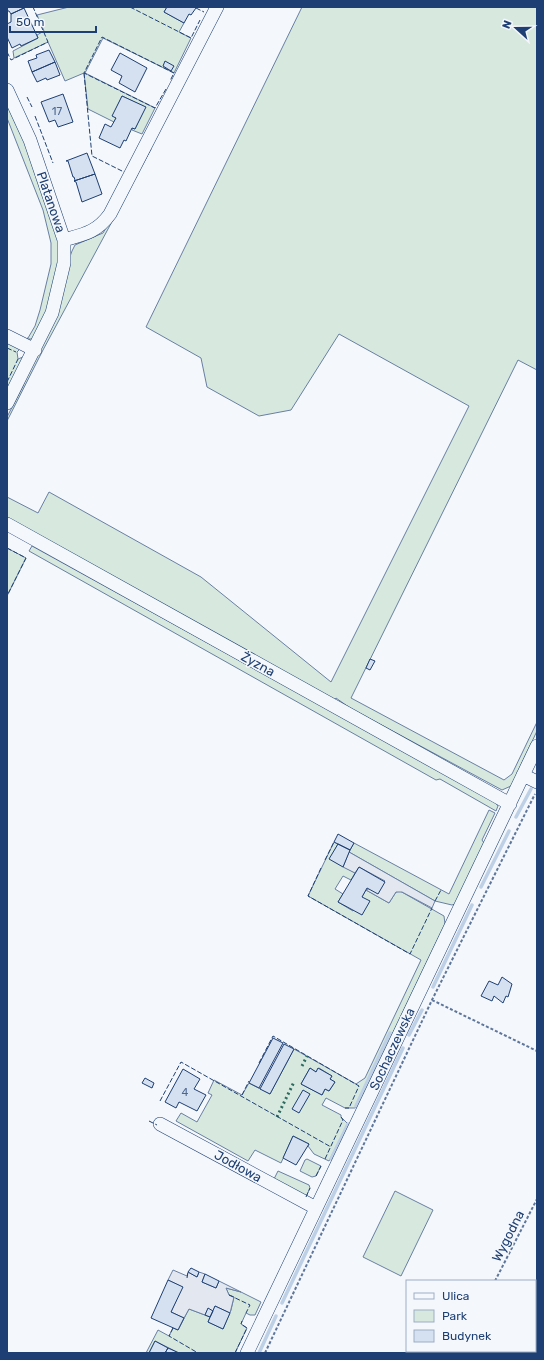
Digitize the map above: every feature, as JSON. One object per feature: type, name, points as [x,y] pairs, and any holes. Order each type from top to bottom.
[{"type":"street","points":[[64,240],[87,234],[101,226],[110,214],[217,7]]},
{"type":"street","name":"Platanowa","points":[[7,90],[30,140],[64,240],[64,263],[52,313],[7,403]]},
{"type":"street","points":[[7,336],[34,350]]},
{"type":"street","name":"Żyzna","points":[[7,524],[510,804]]},
{"type":"street","name":"Sochaczewska","points":[[247,1353],[537,746]]},
{"type":"street","points":[[523,775],[537,782]]},
{"type":"street","name":"Jodłowa","points":[[160,1124],[316,1208]]},
{"type":"path","points":[[265,1353],[432,1000],[537,789]]},
{"type":"path","points":[[418,994],[537,1051]]},
{"type":"path","name":"Wygodna","points":[[496,1280],[537,1199]]},
{"type":"green space","points":[[69,7],[167,7],[164,12],[184,23],[179,32],[191,38],[174,73],[103,38],[85,73],[155,108],[142,134],[132,130],[132,128],[135,129],[145,107],[122,96],[113,116],[116,118],[114,122],[88,109],[84,73],[65,81],[48,42],[14,58],[13,51],[38,38],[37,35],[44,31],[37,15]]},
{"type":"green space","points":[[302,7],[537,7],[537,370],[518,360],[351,698],[504,780],[512,774],[537,722],[537,731],[511,786],[502,790],[350,708],[336,698],[333,702],[7,520],[7,497],[38,513],[49,492],[201,577],[331,682],[469,406],[339,334],[291,410],[259,416],[207,387],[201,358],[146,327]]},
{"type":"green space","points":[[7,96],[35,166],[59,241],[59,266],[49,312],[33,339],[25,339],[28,338],[35,326],[40,310],[51,264],[51,243],[43,210],[7,118]]},
{"type":"green space","points":[[151,149],[43,350],[7,421],[7,417],[23,386],[75,245],[103,233]]},
{"type":"green space","points":[[7,338],[20,349],[17,352],[18,359],[23,357],[7,400]]},
{"type":"green space","points":[[32,546],[494,801],[498,806],[496,811],[440,779],[436,780],[29,551]]},
{"type":"green space","points":[[7,548],[26,558],[7,596]]},
{"type":"green space","points":[[489,810],[495,813],[482,840],[484,843],[455,904],[452,905],[435,901],[349,852],[354,843],[449,894]]},
{"type":"green space","points":[[334,842],[338,844],[330,859],[355,873],[351,880],[343,876],[335,889],[343,894],[338,902],[353,911],[366,890],[389,903],[396,892],[400,891],[444,916],[445,924],[358,1106],[355,1108],[345,1108],[326,1098],[322,1105],[341,1115],[341,1117],[348,1124],[329,1161],[314,1154],[308,1146],[309,1144],[293,1136],[281,1163],[255,1150],[248,1161],[176,1121],[181,1113],[197,1122],[212,1095],[208,1093],[214,1080],[242,1095],[249,1083],[270,1094],[294,1049],[356,1084],[365,1078],[421,960],[308,896]],"holes":[[[310,1068],[316,1072],[319,1068],[332,1076],[330,1079],[335,1082],[329,1091],[325,1089],[322,1095],[301,1084]]]},
{"type":"green space","points":[[307,1159],[321,1166],[316,1176],[312,1177],[300,1171],[305,1160]]},
{"type":"green space","points":[[278,1171],[309,1185],[310,1188],[305,1199],[274,1179]]},
{"type":"green space","points":[[395,1191],[433,1210],[401,1276],[363,1257]]},
{"type":"green space","points":[[226,1288],[241,1292],[261,1302],[255,1315],[246,1313],[241,1324],[247,1328],[235,1353],[179,1353],[155,1341],[149,1353],[146,1353],[158,1330],[169,1336],[173,1328],[178,1330],[189,1309],[210,1317],[208,1322],[223,1329],[231,1310],[234,1297],[229,1295]]},
{"type":"green space","points":[[537,1340],[537,1353],[455,1353],[536,1352]]},
{"type":"shaded area","points":[[349,852],[435,901],[432,908],[402,892],[396,892],[389,903],[366,890],[385,881],[359,867],[355,873],[343,867]]},
{"type":"shaded area","points":[[173,1270],[187,1276],[188,1272],[197,1277],[199,1272],[205,1274],[202,1282],[216,1288],[219,1281],[241,1292],[226,1288],[229,1295],[234,1297],[230,1313],[215,1306],[213,1311],[208,1309],[205,1315],[189,1309],[184,1318],[171,1312],[182,1287],[168,1280]]},
{"type":"building","points":[[7,7],[24,8],[11,14],[7,11]]},
{"type":"building","points":[[167,7],[196,8],[191,15],[189,14],[184,23],[164,12]]},
{"type":"building","points":[[24,8],[38,38],[21,46],[20,44],[12,48],[7,37],[7,24],[11,22],[11,14]]},
{"type":"building","points":[[49,50],[55,62],[32,72],[28,61],[37,58],[36,55]]},
{"type":"building","points":[[120,53],[147,68],[135,92],[119,83],[122,76],[111,70]]},
{"type":"building","points":[[165,61],[174,66],[171,71],[163,66]]},
{"type":"building","points":[[55,62],[60,75],[47,80],[46,78],[37,82],[32,72]]},
{"type":"building","points":[[63,94],[73,122],[58,127],[55,120],[49,122],[41,102]]},
{"type":"building","points":[[122,96],[146,107],[135,129],[132,128],[126,141],[124,140],[120,148],[99,138],[105,124],[111,127],[116,118],[112,116]]},
{"type":"building","points":[[87,153],[95,174],[74,181],[75,180],[68,161],[66,161]]},
{"type":"building","points":[[95,174],[102,194],[82,202],[76,182],[74,181]]},
{"type":"building","points":[[370,659],[375,661],[370,670],[366,668]]},
{"type":"building","points":[[338,834],[354,843],[350,850],[334,842]]},
{"type":"building","points":[[338,844],[350,850],[343,867],[329,859]]},
{"type":"building","points":[[359,867],[385,882],[378,894],[367,888],[362,897],[370,901],[362,915],[338,902]]},
{"type":"building","points":[[502,977],[512,984],[508,997],[506,996],[503,1003],[494,996],[492,1001],[481,996],[489,981],[498,985]]},
{"type":"building","points":[[273,1038],[283,1043],[259,1088],[249,1083]]},
{"type":"building","points":[[284,1044],[294,1049],[270,1094],[260,1089]]},
{"type":"building","points":[[310,1068],[316,1072],[318,1068],[332,1076],[330,1079],[335,1082],[329,1091],[325,1089],[322,1095],[301,1084]]},
{"type":"building","points":[[183,1069],[200,1079],[194,1089],[206,1095],[197,1111],[179,1102],[176,1108],[165,1102]]},
{"type":"building","points":[[145,1078],[154,1083],[152,1088],[142,1083]]},
{"type":"building","points":[[303,1090],[310,1094],[299,1113],[292,1109]]},
{"type":"building","points":[[293,1136],[309,1144],[296,1165],[283,1158]]},
{"type":"building","points":[[191,1268],[199,1272],[197,1277],[188,1272]]},
{"type":"building","points":[[205,1274],[219,1281],[216,1288],[202,1282]]},
{"type":"building","points":[[168,1280],[183,1287],[171,1312],[184,1318],[178,1330],[151,1318]]},
{"type":"building","points":[[215,1306],[230,1313],[223,1329],[208,1322]]},
{"type":"building","points":[[208,1308],[213,1311],[210,1317],[205,1315]]},
{"type":"building","points":[[155,1341],[168,1348],[165,1353],[149,1353]]},
{"type":"building","points":[[168,1348],[179,1353],[165,1353]]},
{"type":"waterway","points":[[516,817],[531,789]]},
{"type":"waterway","points":[[481,887],[509,831]]},
{"type":"waterway","points":[[433,987],[472,905]]},
{"type":"waterway","points":[[409,1035],[422,1010]]},
{"type":"waterway","points":[[356,1106],[390,1033]]},
{"type":"waterway","points":[[282,1303],[403,1048]]},
{"type":"waterway","points":[[331,1159],[348,1124]]},
{"type":"waterway","points":[[259,1353],[276,1316]]},
{"type":"hedge","points":[[302,1066],[307,1056]]},
{"type":"hedge","points":[[277,1117],[294,1082]]},
{"type":"fence","points":[[7,52],[11,60],[48,42],[33,7]]},
{"type":"fence","points":[[130,7],[191,38],[200,20]]},
{"type":"fence","points":[[196,8],[204,12]]},
{"type":"fence","points":[[33,26],[40,23]]},
{"type":"fence","points":[[166,89],[155,108],[84,73],[102,37],[174,73],[170,81]]},
{"type":"fence","points":[[84,73],[92,156],[124,172]]},
{"type":"fence","points":[[27,97],[32,107]]},
{"type":"fence","points":[[35,116],[53,163]]},
{"type":"fence","points":[[7,348],[16,352]]},
{"type":"fence","points":[[7,382],[18,359]]},
{"type":"fence","points":[[7,548],[26,558],[7,596]]},
{"type":"fence","points":[[325,860],[334,842]]},
{"type":"fence","points":[[321,868],[308,896],[410,954],[432,908]]},
{"type":"fence","points":[[435,901],[441,890]]},
{"type":"fence","points":[[259,1063],[273,1036],[359,1086],[349,1108],[345,1108]]},
{"type":"fence","points":[[160,1101],[181,1062],[331,1147]]},
{"type":"fence","points":[[242,1095],[249,1081]]},
{"type":"fence","points":[[325,1159],[343,1120],[341,1117]]},
{"type":"fence","points":[[149,1121],[157,1125]]},
{"type":"fence","points":[[316,1176],[321,1166]]},
{"type":"fence","points":[[306,1197],[310,1188]]},
{"type":"fence","points":[[187,1278],[188,1272]]},
{"type":"fence","points":[[229,1295],[250,1305],[246,1313]]},
{"type":"fence","points":[[235,1353],[247,1328],[241,1324],[242,1321]]},
{"type":"fence","points":[[173,1328],[169,1336],[198,1353]]}]
